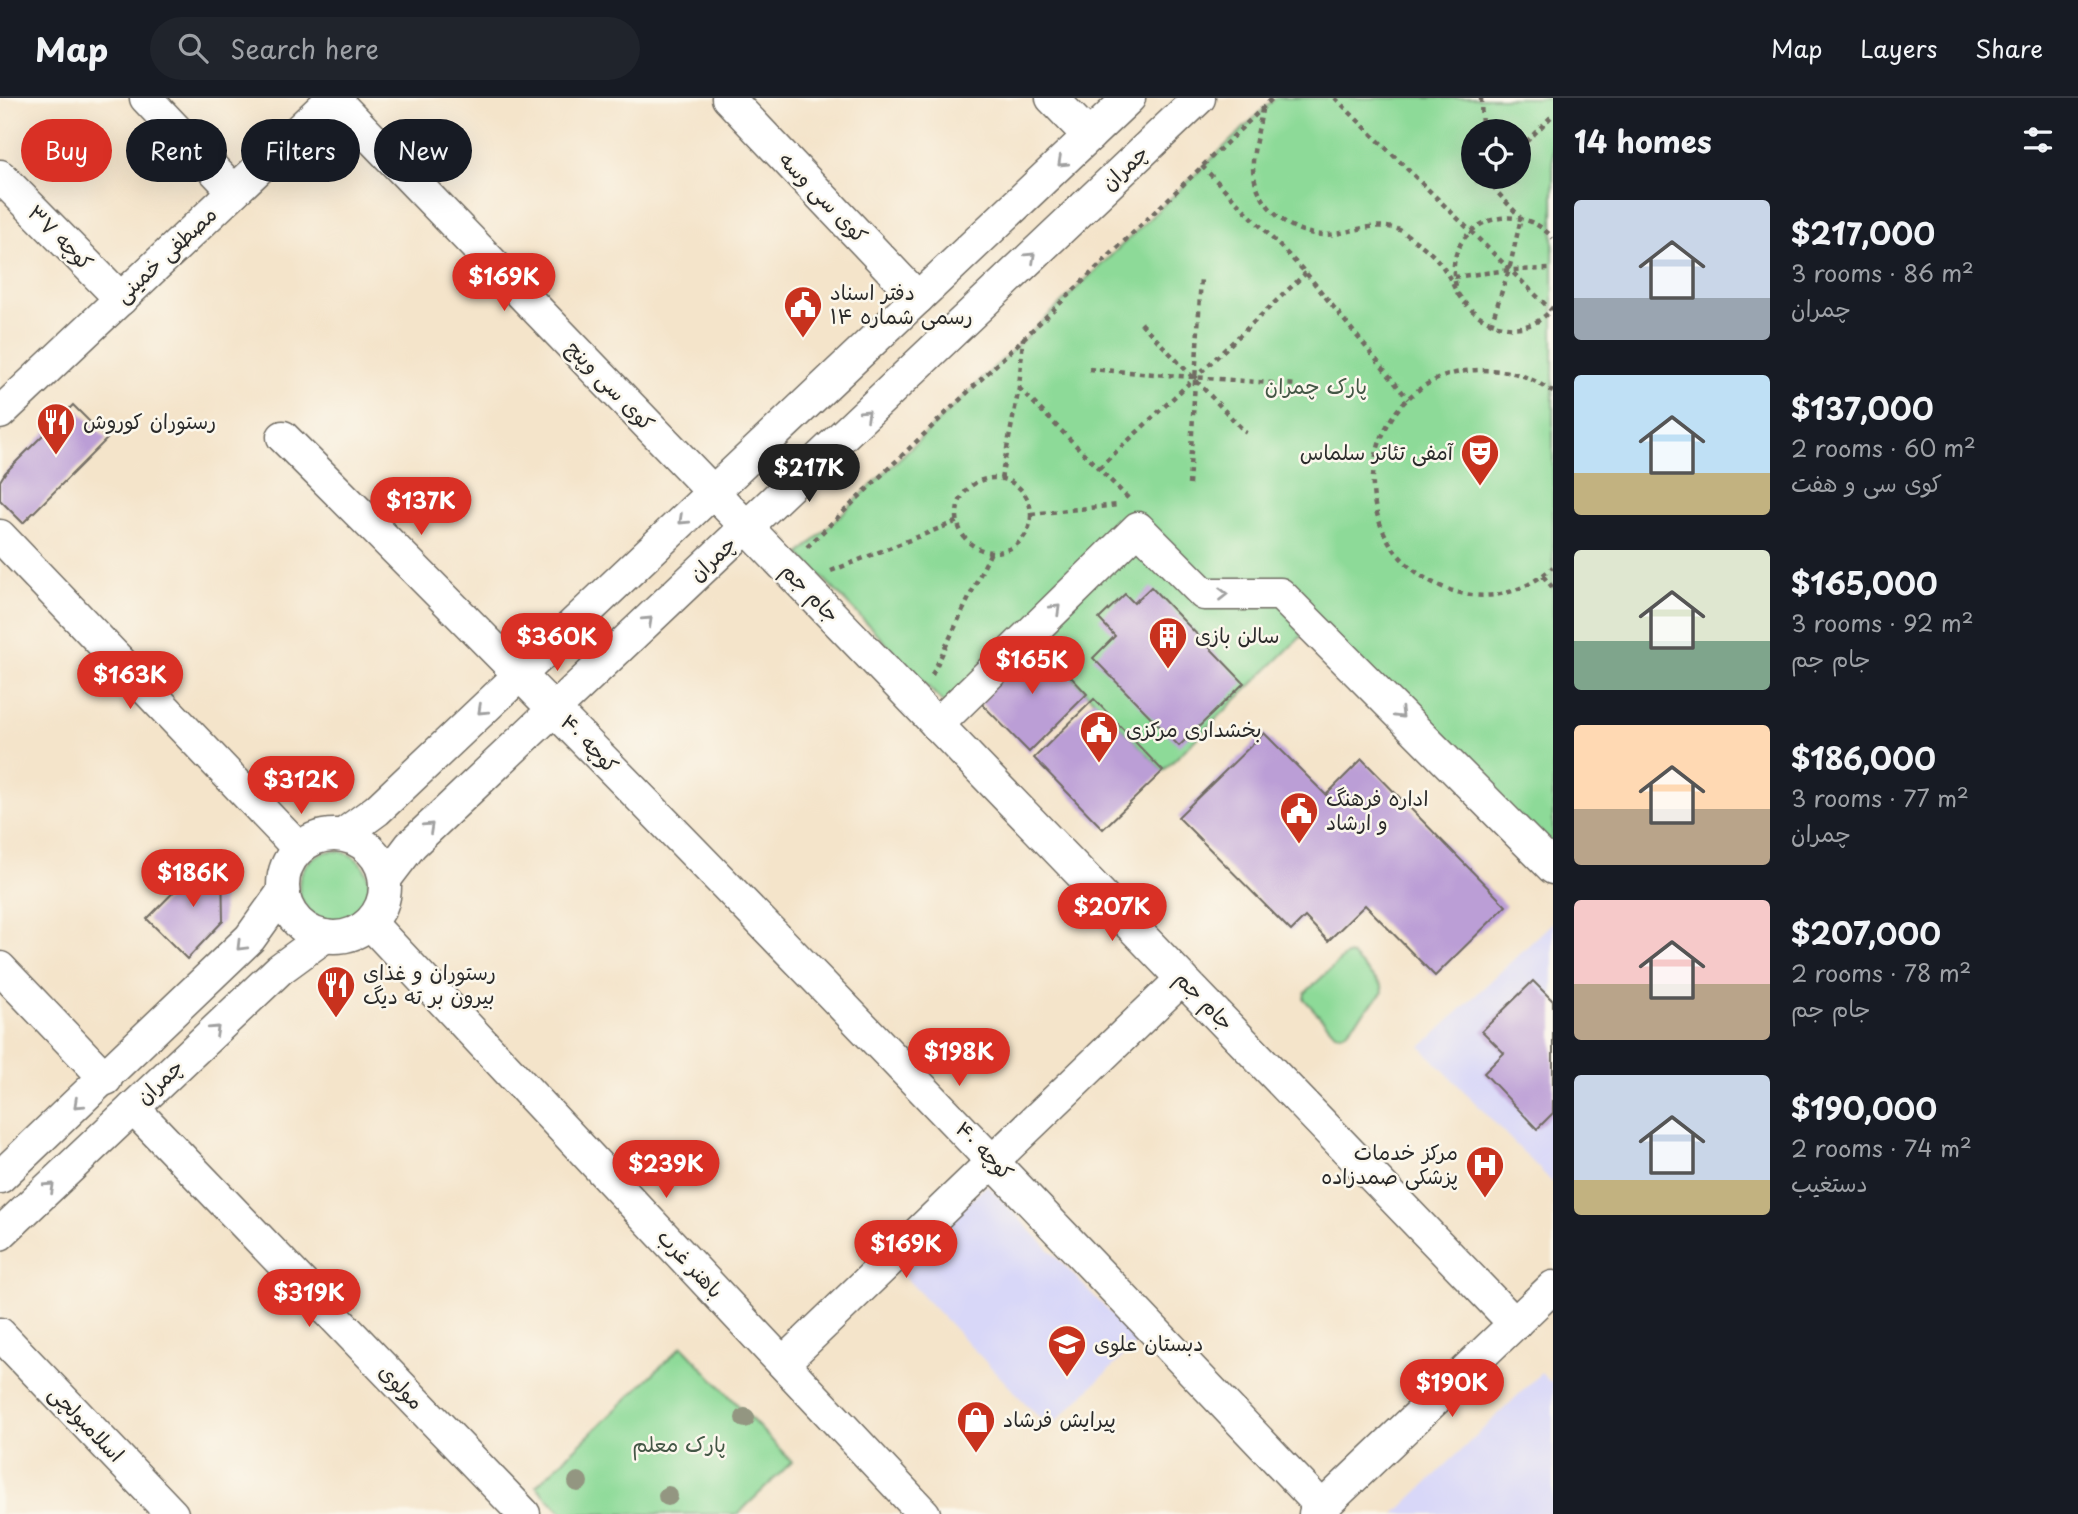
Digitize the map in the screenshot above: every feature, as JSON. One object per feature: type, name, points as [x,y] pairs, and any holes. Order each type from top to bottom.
[{"type":"street","points":[[146,98],[234,191]]},
{"type":"street","name":"مصطفی خمینی","points":[[0,413],[333,98]]},
{"type":"street","name":"کوی سی وپنج","points":[[333,98],[746,527]]},
{"type":"street","name":"کوی سی وسه","points":[[727,98],[918,298]]},
{"type":"street","points":[[1052,98],[1089,136]]},
{"type":"street","points":[[343,835],[377,810],[1129,98]]},
{"type":"street","name":"چمران","points":[[385,879],[411,845],[1199,98]]},
{"type":"street","name":"کوچه ۳۷","points":[[0,177],[121,299]]},
{"type":"street","name":"کوچه ۴۰","points":[[283,437],[521,674],[992,1160],[1319,1511]]},
{"type":"street","name":"جام جم","points":[[746,527],[944,718],[1182,979],[1515,1324]]},
{"type":"street","points":[[944,718],[1138,528],[1204,594],[1280,594],[1553,868]]},
{"type":"street","points":[[0,536],[299,849]]},
{"type":"street","points":[[343,835],[371,850],[380,863],[385,879],[385,895],[370,923],[356,932],[325,936],[297,921],[288,908],[283,892],[284,877],[289,862],[299,849],[312,839],[343,835]]},
{"type":"street","name":"چمران","points":[[0,1177],[106,1079],[250,938],[283,892]]},
{"type":"street","name":"باهنر غرب","points":[[370,923],[924,1514]]},
{"type":"street","name":"چمران","points":[[0,1234],[280,969],[325,936]]},
{"type":"street","points":[[0,968],[106,1079]]},
{"type":"street","points":[[783,1363],[1182,979]]},
{"type":"street","name":"مولوی","points":[[133,1108],[524,1514]]},
{"type":"street","points":[[1319,1511],[1553,1287]]},
{"type":"street","name":"اسلامبولچی","points":[[0,1334],[172,1514]]},
{"type":"path","points":[[800,554],[1273,98]]},
{"type":"path","points":[[1262,108],[1253,168],[1264,202],[1284,221],[1306,234],[1334,234],[1375,226],[1396,228],[1433,252],[1466,307],[1491,324],[1507,328],[1524,326],[1552,308],[1509,270],[1335,98]]},
{"type":"path","points":[[1481,98],[1482,119]]},
{"type":"path","points":[[1531,137],[1553,115]]},
{"type":"path","points":[[1202,166],[1306,273],[1408,399]]},
{"type":"path","points":[[1495,189],[1521,218]]},
{"type":"path","points":[[1458,295],[1454,260],[1460,244],[1471,231],[1494,218],[1507,216],[1538,224],[1553,238]]},
{"type":"path","points":[[1491,324],[1509,270],[1521,218]]},
{"type":"path","points":[[1454,277],[1509,270],[1553,269]]},
{"type":"path","points":[[1099,468],[1306,273]]},
{"type":"path","points":[[1189,485],[1200,276]]},
{"type":"path","points":[[1141,323],[1246,433]]},
{"type":"path","points":[[1001,479],[1019,388],[1023,338]]},
{"type":"path","points":[[1089,369],[1297,385]]},
{"type":"path","points":[[1553,393],[1529,378],[1498,370],[1465,371],[1434,381],[1408,399],[1386,427],[1373,461],[1372,496],[1382,531],[1402,560],[1430,582],[1464,594],[1499,596],[1543,576],[1553,567]]},
{"type":"path","points":[[1019,388],[1134,503],[1031,514]]},
{"type":"path","points":[[1001,479],[1022,491],[1031,514],[1023,537],[1014,546],[1003,551],[979,549],[961,532],[958,521],[961,498],[968,489],[978,482],[1001,479]]},
{"type":"path","points":[[820,575],[958,521]]},
{"type":"path","points":[[944,718],[927,685],[990,552]]},
{"type":"path","points":[[1543,576],[1553,588]]},
{"type":"shaded area","points":[[1553,922],[1553,1183],[1421,1047]]},
{"type":"shaded area","points":[[987,1185],[1138,1342],[1049,1428],[898,1270]]},
{"type":"shaded area","points":[[1541,1373],[1553,1385],[1553,1514],[1395,1514]]},
{"type":"green space","name":"پارک چمران","points":[[1275,98],[1553,98],[1553,872],[1313,625],[1163,771],[1032,637],[954,714],[800,554]]},
{"type":"green space","points":[[341,851],[354,857],[363,866],[367,872],[367,900],[359,911],[348,919],[327,921],[309,911],[301,900],[299,879],[309,861],[320,853]]},
{"type":"green space","points":[[1346,955],[1352,956],[1382,986],[1383,992],[1346,1032],[1341,1034],[1335,1033],[1304,999],[1305,993]]},
{"type":"green space","name":"پارک معلم","points":[[682,1346],[792,1462],[738,1514],[563,1514],[536,1486]]},
{"type":"building","name":"رستوران کوروش","points":[[73,405],[107,439],[23,523],[0,500],[0,481]]},
{"type":"building","name":"سالن بازی","points":[[1151,587],[1244,683],[1179,746],[1093,658],[1115,636],[1099,619],[1125,594],[1134,603]]},
{"type":"building","points":[[1035,639],[1087,694],[1029,752],[976,698]]},
{"type":"building","name":"بخشداری مرکزی","points":[[1094,699],[1163,771],[1103,829],[1034,758]]},
{"type":"building","points":[[1264,733],[1326,795],[1362,759],[1506,906],[1435,976],[1365,905],[1328,941],[1305,917],[1291,931],[1178,817]]},
{"type":"building","points":[[211,854],[222,865],[223,921],[187,959],[147,919]]},
{"type":"building","points":[[1533,981],[1553,1001],[1553,1113],[1537,1129],[1484,1073],[1504,1053],[1482,1031]]},
{"type":"place","name":"دفتر اسناد رسمی شماره ۱۴","points":[[803,339]]},
{"type":"place","name":"رستوران کوروش","points":[[56,456]]},
{"type":"place","name":"آمفی تئاتر سلماس","points":[[1480,487]]},
{"type":"place","name":"سالن بازی","points":[[1168,670]]},
{"type":"place","name":"بخشداری مرکزی","points":[[1099,764]]},
{"type":"place","name":"اداره فرهنگ و ارشاد","points":[[1299,845]]},
{"type":"place","name":"رستوران و غذای بیرون بر ته دیگ","points":[[336,1019]]},
{"type":"place","name":"مرکز خدمات پزشکی صمدزاده","points":[[1485,1199]]},
{"type":"place","name":"دبستان علوی","points":[[1067,1378]]},
{"type":"place","name":"پیرایش فرشاد","points":[[976,1454]]}]
